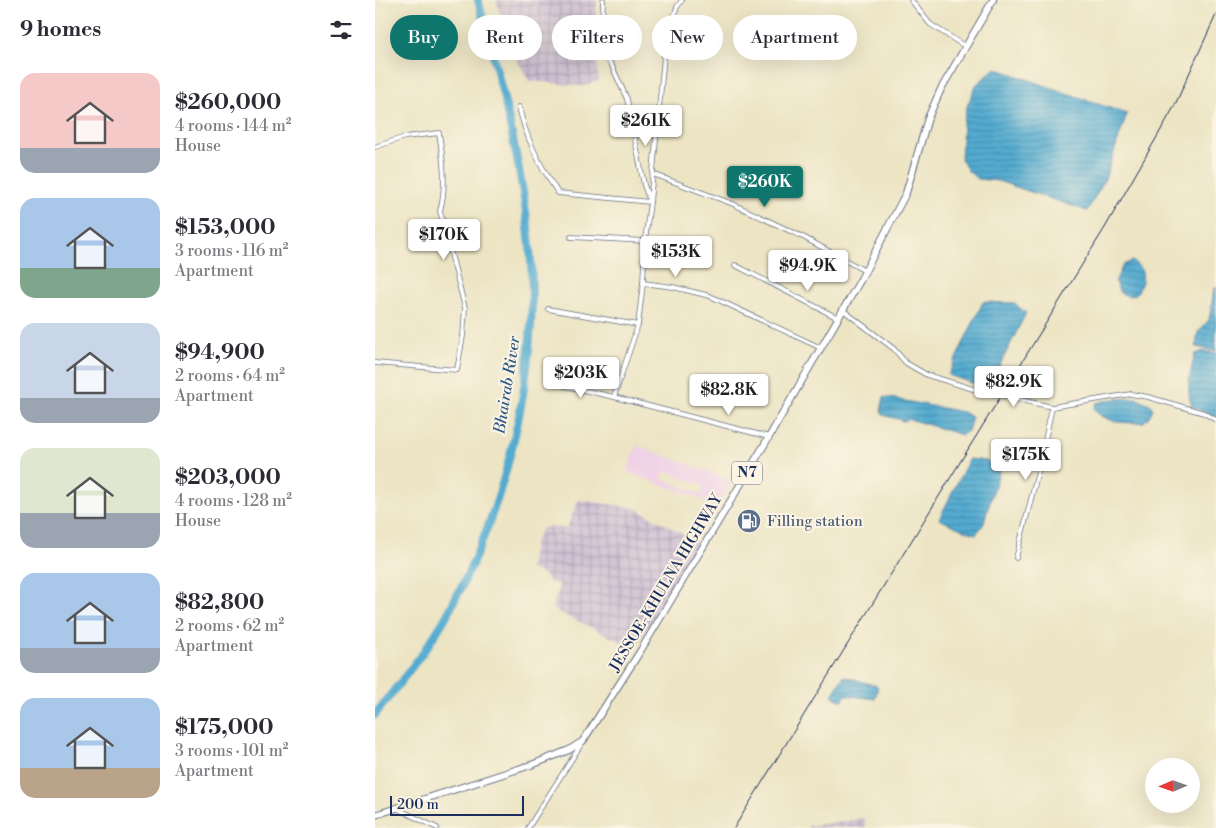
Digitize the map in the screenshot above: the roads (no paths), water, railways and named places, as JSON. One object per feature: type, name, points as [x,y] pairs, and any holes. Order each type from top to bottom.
[{"type":"highway","name":"JESSOE-KHULNA HIGHWAY","points":[[583,742],[641,650],[769,437],[865,271],[906,193],[928,118],[941,89],[993,0]]},
{"type":"highway","points":[[375,815],[534,764],[569,750],[583,742]]},
{"type":"street","points":[[603,0],[601,51],[612,66],[627,99],[644,185],[650,202]]},
{"type":"street","points":[[614,397],[638,326],[665,46],[677,6],[682,0]]},
{"type":"street","points":[[911,0],[930,24],[966,46]]},
{"type":"street","points":[[519,107],[523,124],[534,152],[544,173],[557,193],[650,202]]},
{"type":"street","points":[[375,147],[405,137],[439,133],[444,197],[440,212],[465,308],[463,336],[457,370],[375,363]]},
{"type":"street","points":[[653,174],[733,204],[805,238],[865,271]]},
{"type":"street","points":[[571,237],[645,241]]},
{"type":"street","points":[[735,265],[838,318]]},
{"type":"street","points":[[643,283],[673,287],[710,296],[821,348]]},
{"type":"street","points":[[548,309],[638,326]]},
{"type":"street","points":[[843,310],[894,349],[906,362],[927,375],[973,389],[1052,407],[1131,394],[1148,396],[1204,413],[1216,420]]},
{"type":"street","points":[[552,383],[769,437]]},
{"type":"street","points":[[1016,558],[1040,464],[1052,407]]},
{"type":"street","points":[[528,828],[583,742]]},
{"type":"street","points":[[395,808],[437,828]]},
{"type":"water","points":[[995,68],[1127,114],[1105,179],[1087,211],[998,181],[978,179],[968,171],[961,159],[963,123],[967,106],[976,85]]},
{"type":"water","points":[[1132,261],[1140,268],[1143,276],[1136,294],[1129,296],[1120,293],[1115,282],[1123,265]]},
{"type":"water","points":[[1216,287],[1216,351],[1196,347],[1198,332],[1209,320],[1214,289]]},
{"type":"water","points":[[983,302],[1014,303],[1026,313],[994,377],[978,385],[948,375]]},
{"type":"water","points":[[1204,351],[1216,353],[1216,418],[1192,406],[1190,400],[1189,380],[1195,354]]},
{"type":"water","points":[[884,397],[963,412],[972,417],[968,431],[962,435],[909,419],[904,421],[883,415],[881,410]]},
{"type":"water","points":[[1136,398],[1150,404],[1153,409],[1144,422],[1117,422],[1105,418],[1094,410],[1096,403],[1112,399]]},
{"type":"water","points":[[969,459],[986,461],[1000,469],[983,525],[976,534],[939,519]]},
{"type":"water","points":[[844,676],[877,686],[875,699],[845,695],[843,700],[839,700],[834,697],[832,695]]},
{"type":"waterway","name":"Bhairab River","points":[[375,715],[432,639],[448,613],[470,569],[489,521],[505,472],[518,422],[527,370],[531,319],[531,268],[527,219],[506,109],[478,0]]},
{"type":"railway","points":[[734,828],[1106,226],[1174,107],[1216,15]]},
{"type":"place","name":"Filling station","points":[[749,521]]}]
